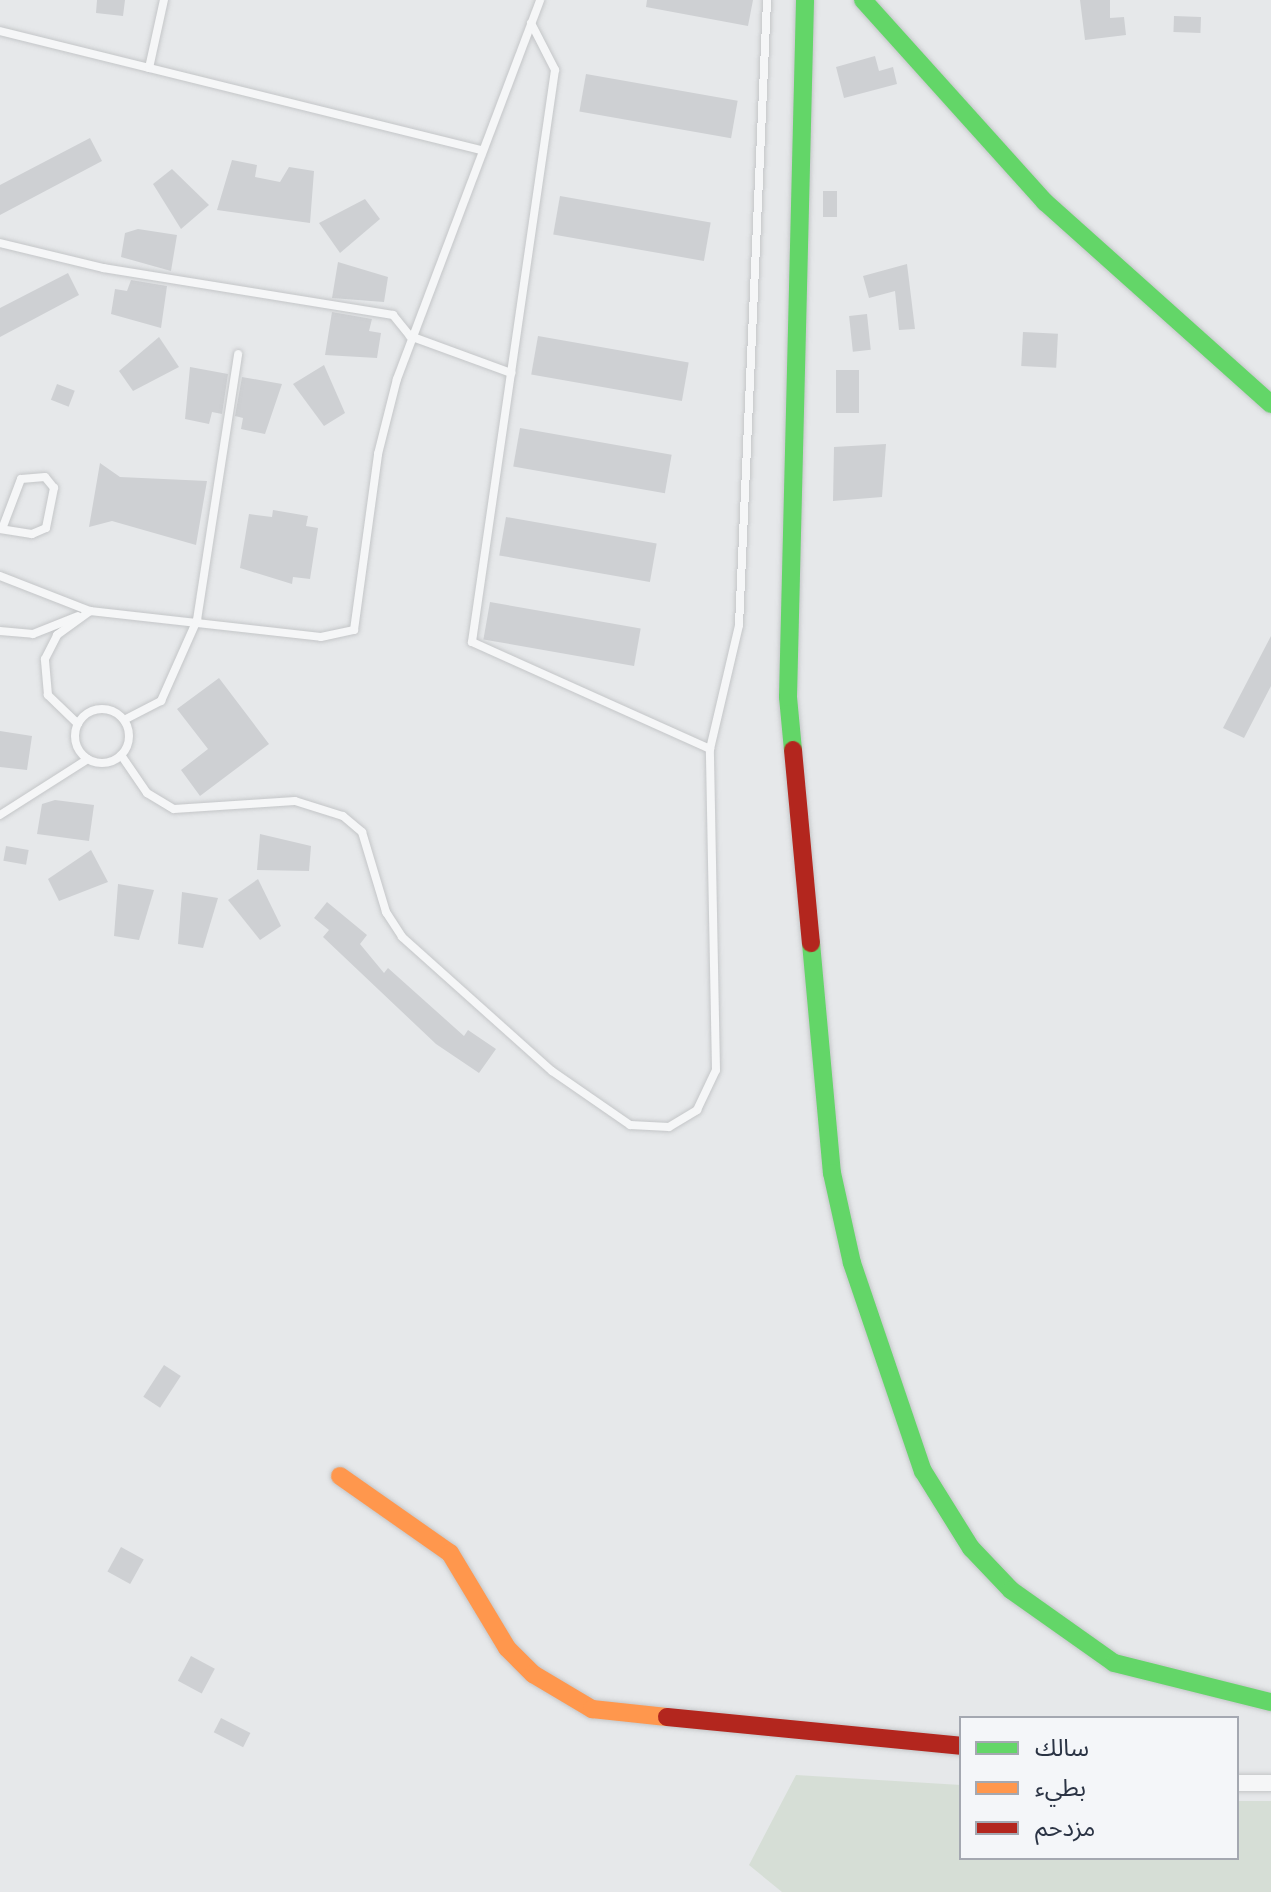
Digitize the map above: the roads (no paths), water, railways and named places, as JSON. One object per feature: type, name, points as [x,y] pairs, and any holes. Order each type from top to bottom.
[{"type":"main road","points":[[805,0],[788,697],[832,1173],[852,1263],[923,1471],[971,1548],[1011,1590],[1114,1663],[1271,1702]]},
{"type":"main road","points":[[863,0],[1045,202],[1271,404]]},
{"type":"main road","points":[[340,1476],[450,1553],[507,1648],[533,1674],[592,1709],[959,1746]]},
{"type":"street","points":[[1239,1783],[1271,1783]]},
{"type":"lane","points":[[149,68],[164,0]]},
{"type":"lane","points":[[0,576],[90,611],[197,620],[321,637],[354,630],[378,454],[410,336],[540,0]]},
{"type":"lane","points":[[121,755],[147,793],[174,809],[295,801],[343,816],[362,832],[386,912],[402,937],[602,1112],[630,1125],[669,1127],[697,1110],[716,1070],[710,749],[739,625],[767,0]]},
{"type":"lane","points":[[531,23],[555,70],[472,642],[710,749]]},
{"type":"lane","points":[[0,31],[482,150]]},
{"type":"lane","points":[[0,243],[103,268],[393,315],[410,336],[511,373]]},
{"type":"lane","points":[[124,720],[161,701],[197,620],[238,354]]},
{"type":"lane","points":[[26,475],[45,477],[54,488],[46,528],[32,534],[1,529],[16,484],[26,475]]},
{"type":"lane","points":[[0,631],[33,634],[90,611]]},
{"type":"lane","points":[[78,724],[48,695],[45,659],[57,635],[90,611]]},
{"type":"lane","points":[[100,709],[124,720],[129,738],[121,755],[105,763],[88,759],[76,744],[78,724],[100,709]]},
{"type":"lane","points":[[0,815],[88,759]]}]
